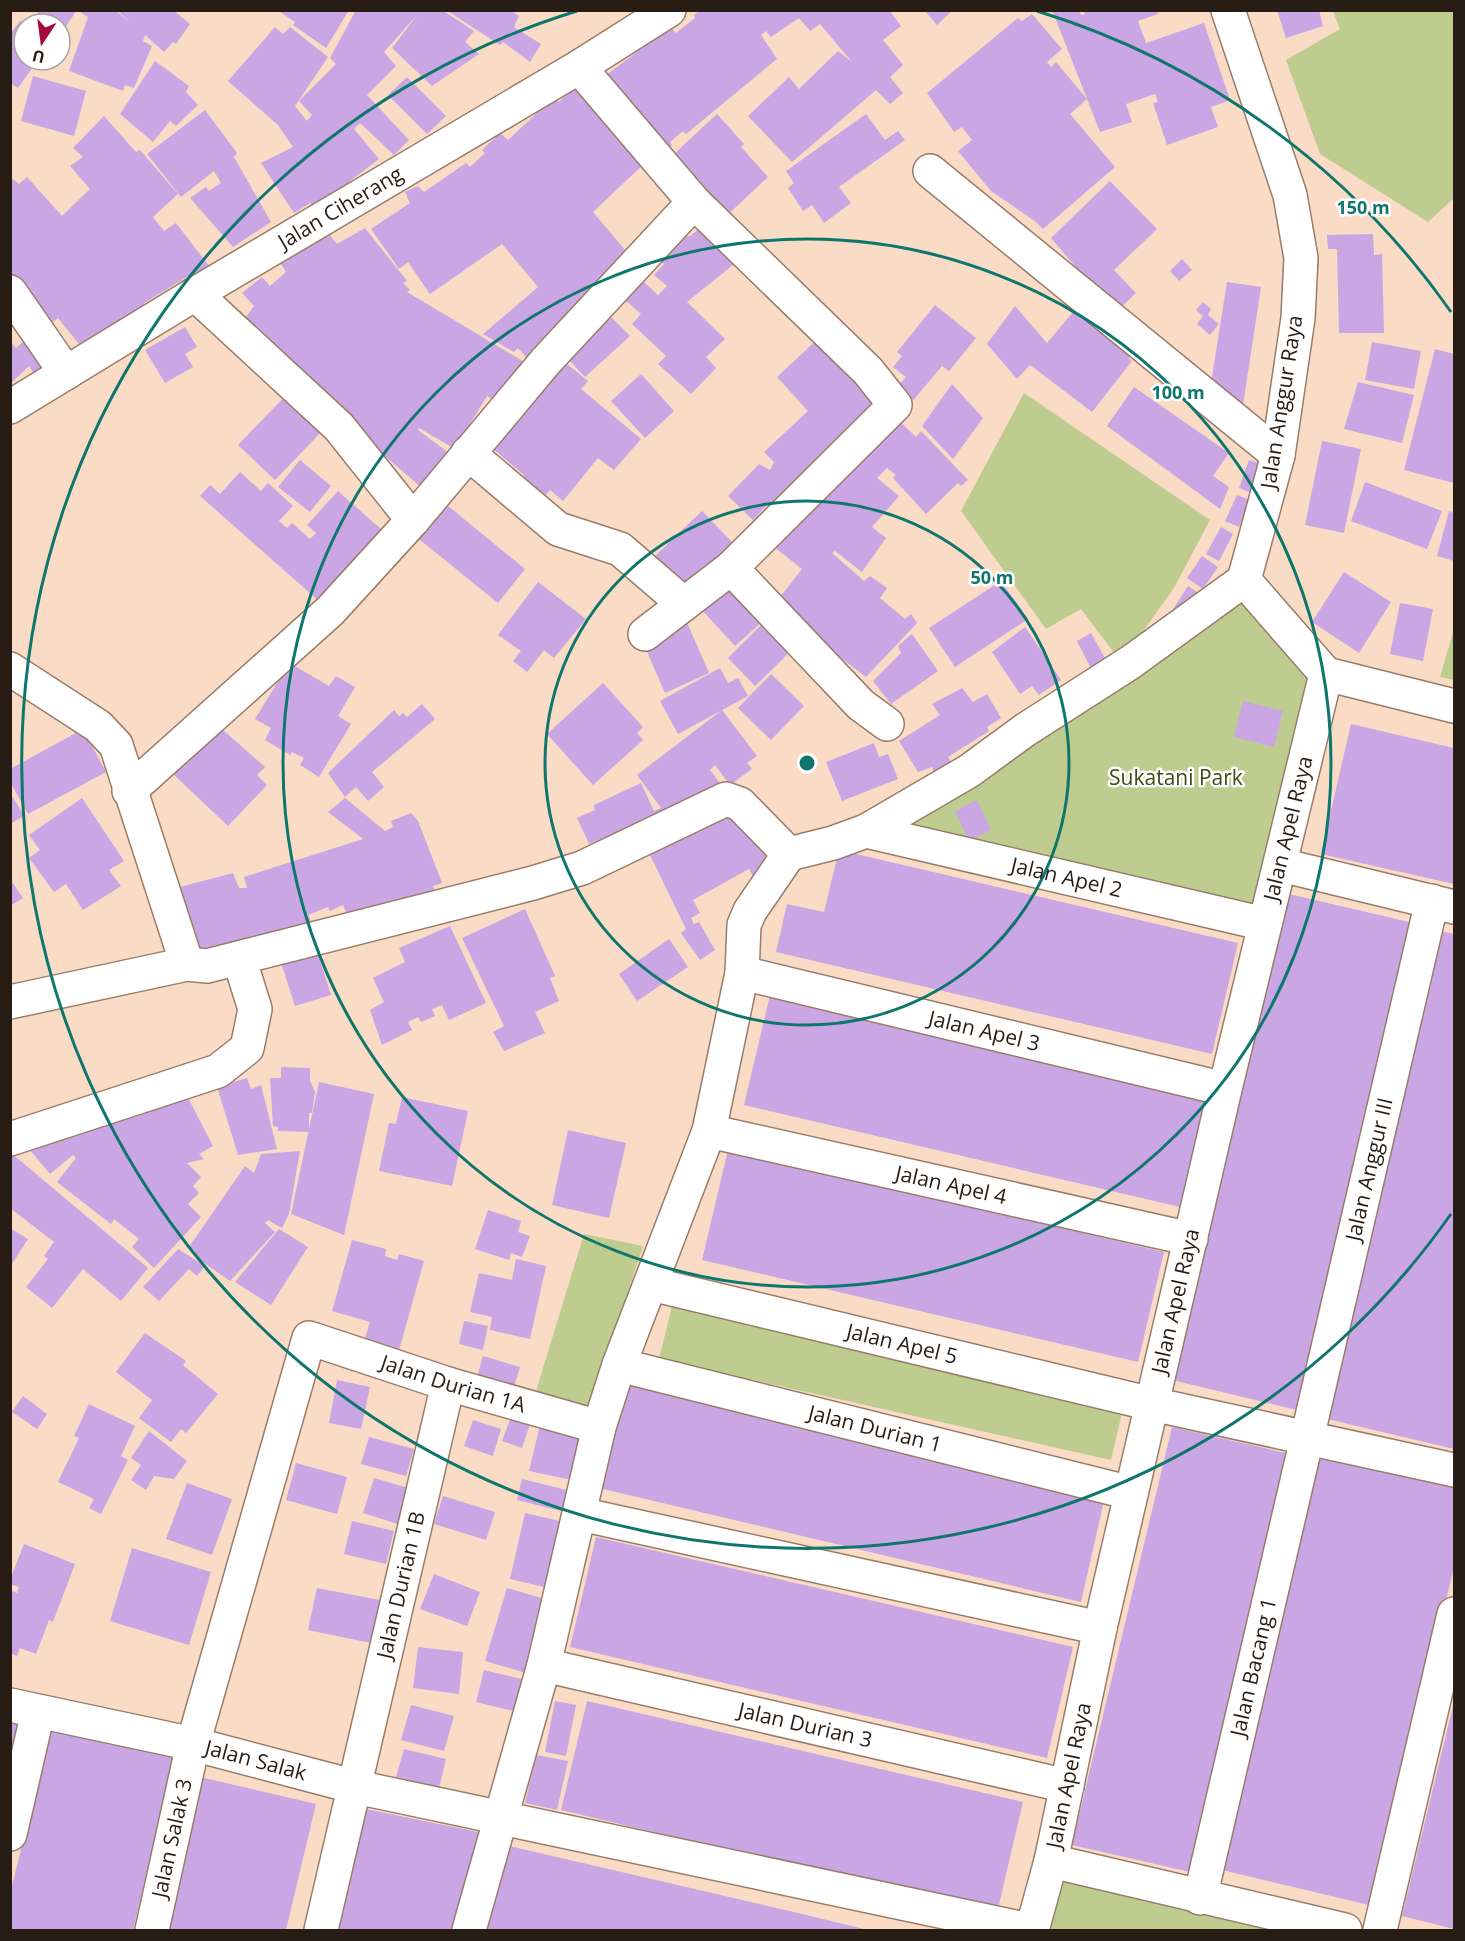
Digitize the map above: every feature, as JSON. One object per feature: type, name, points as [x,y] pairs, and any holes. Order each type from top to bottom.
[{"type":"street","name":"Jalan Anggur Raya","points":[[1228,10],[1290,195],[1301,258],[1298,318],[1278,455],[1244,580]]},
{"type":"street","name":"Jalan Ciherang","points":[[10,407],[195,294],[579,67],[648,16]]},
{"type":"street","points":[[579,67],[694,202],[868,371],[895,405],[731,568],[645,634]]},
{"type":"street","points":[[930,171],[1278,455]]},
{"type":"street","points":[[129,791],[330,611],[413,520],[546,361],[694,202]]},
{"type":"street","points":[[10,292],[66,373]]},
{"type":"street","points":[[195,294],[339,427],[413,520]]},
{"type":"street","points":[[468,453],[558,529],[620,549],[684,604]]},
{"type":"street","points":[[731,568],[861,705],[887,724]]},
{"type":"street","points":[[469,1930],[544,1665],[598,1427],[619,1365],[709,1131],[742,973],[744,926],[750,911],[789,854],[833,843],[866,831],[969,771],[1025,730],[1131,662],[1244,580],[1326,674],[1455,706]]},
{"type":"street","points":[[10,669],[98,726],[116,745],[129,791],[187,964]]},
{"type":"street","name":"Jalan Apel Raya","points":[[1030,1930],[1051,1861],[1131,1493],[1264,924],[1281,865],[1326,674]]},
{"type":"street","points":[[10,1002],[187,964],[207,966],[532,883],[582,868],[726,799],[740,804],[789,854]]},
{"type":"street","name":"Jalan Apel 2","points":[[866,831],[1264,924]]},
{"type":"street","points":[[1281,865],[1443,904]]},
{"type":"street","name":"Jalan Anggur III","points":[[1310,1437],[1443,904]]},
{"type":"street","points":[[10,1139],[218,1071],[247,1048],[255,1009],[240,958]]},
{"type":"street","name":"Jalan Apel 3","points":[[742,973],[1225,1089]]},
{"type":"street","name":"Jalan Apel 4","points":[[709,1131],[1191,1239]]},
{"type":"street","name":"Jalan Apel 5","points":[[651,1284],[1152,1404],[1455,1470]]},
{"type":"street","name":"Jalan Durian 1A","points":[[309,1338],[448,1384],[598,1427]]},
{"type":"street","name":"Jalan Salak 3","points":[[152,1930],[193,1744],[309,1338]]},
{"type":"street","name":"Jalan Durian 1","points":[[619,1365],[1131,1493]]},
{"type":"street","name":"Jalan Durian 1B","points":[[321,1930],[448,1384]]},
{"type":"street","name":"Jalan Bacang 1","points":[[1200,1898],[1310,1437]]},
{"type":"street","points":[[580,1514],[1100,1628]]},
{"type":"street","points":[[1380,1930],[1455,1614]]},
{"type":"street","name":"Jalan Durian 3","points":[[544,1665],[1067,1786]]},
{"type":"street","points":[[10,1834],[24,1708]]},
{"type":"street","name":"Jalan Salak","points":[[24,1708],[193,1744],[356,1787],[1030,1930]]},
{"type":"street","points":[[1051,1861],[1200,1898],[1345,1930]]},
{"type":"green space","points":[[1333,11],[1454,11],[1454,198],[1428,222],[1320,154],[1286,60],[1340,29]]},
{"type":"green space","points":[[1024,393],[1210,520],[1174,588],[1121,662],[1081,609],[1046,629],[961,511]]},
{"type":"green space","name":"Sukatani Park","points":[[1244,580],[1326,674],[1265,924],[866,831]]},
{"type":"green space","points":[[1454,629],[1454,680],[1440,677]]},
{"type":"green space","points":[[584,1234],[643,1246],[587,1416],[533,1401]]},
{"type":"green space","points":[[674,1298],[1124,1404],[1111,1460],[659,1359]]},
{"type":"green space","points":[[1051,1877],[1282,1930],[1053,1930],[1041,1928]]},
{"type":"building","points":[[34,10],[77,10],[72,17],[72,12],[37,12]]},
{"type":"building","points":[[82,10],[115,10],[131,23],[117,10],[173,10],[190,24],[176,44],[173,42],[164,52],[145,35],[143,41],[152,46],[134,88],[125,85],[123,91],[72,72],[72,62],[88,17],[81,13]]},
{"type":"building","points":[[277,10],[349,10],[326,48],[293,25],[295,22]]},
{"type":"building","points":[[356,10],[442,10],[474,31],[465,42],[479,54],[432,86],[392,48],[418,14],[384,52],[396,66],[367,95],[409,140],[394,155],[360,123],[354,129],[379,159],[350,181],[352,184],[294,213],[261,163],[293,147],[278,125],[228,81],[275,27],[283,34],[290,27],[328,57],[295,106],[307,121],[312,115],[299,101],[336,64],[330,58]]},
{"type":"building","points":[[446,10],[510,10],[519,16],[514,27],[541,44],[530,62],[503,42],[500,45]]},
{"type":"building","points":[[700,10],[889,10],[901,26],[883,40],[903,65],[890,77],[903,93],[890,104],[876,90],[792,162],[748,116],[789,77],[799,89],[838,51],[852,62],[820,24],[810,31],[799,18],[771,37],[766,31],[761,35],[777,59],[686,134],[683,131],[670,142],[672,146],[663,152],[597,82],[670,27],[676,33],[695,18],[694,15]]},
{"type":"building","points":[[924,10],[953,10],[937,25]]},
{"type":"building","points":[[1052,10],[1079,10],[1081,15],[1085,14],[1083,10],[1157,10],[1158,14],[1138,21],[1146,43],[1204,23],[1230,100],[1211,107],[1218,127],[1167,145],[1153,103],[1158,102],[1155,94],[1126,104],[1132,122],[1100,132]]},
{"type":"building","points":[[1277,10],[1319,10],[1323,26],[1286,38]]},
{"type":"building","points":[[1032,14],[1062,49],[1047,62],[1051,67],[1056,62],[1087,99],[1070,114],[1115,167],[1043,229],[991,191],[958,151],[972,140],[962,127],[954,132],[927,93],[1018,18],[1022,21]]},
{"type":"building","points":[[12,31],[12,72],[29,72],[18,88],[10,83],[10,34]]},
{"type":"building","points":[[155,61],[189,86],[186,92],[198,105],[176,126],[170,121],[153,142],[120,114]]},
{"type":"building","points":[[33,76],[86,91],[74,136],[21,121]]},
{"type":"building","points":[[407,77],[446,116],[427,134],[388,95]]},
{"type":"building","points":[[573,88],[587,102],[591,98],[648,160],[593,212],[631,257],[530,361],[518,348],[514,352],[483,334],[538,287],[502,244],[430,294],[408,262],[399,269],[371,229],[410,203],[405,192],[418,186],[424,192],[466,163],[470,167],[485,153],[482,150],[500,133],[508,140],[554,97],[559,102]]},
{"type":"building","points":[[205,110],[237,153],[234,157],[271,222],[233,247],[190,198],[206,187],[209,191],[221,183],[214,171],[181,197],[147,154]]},
{"type":"building","points":[[717,114],[744,144],[741,147],[768,177],[723,219],[693,187],[700,181],[675,153]]},
{"type":"building","points":[[866,114],[885,140],[898,131],[905,140],[839,187],[851,203],[824,223],[812,205],[803,211],[788,188],[794,183],[786,171]]},
{"type":"building","points":[[104,116],[136,152],[140,150],[178,194],[153,217],[164,231],[176,223],[209,266],[195,277],[192,274],[144,303],[149,310],[86,353],[58,318],[46,328],[10,282],[10,177],[19,184],[27,177],[62,216],[90,189],[70,166],[83,157],[73,148]]},
{"type":"building","points":[[1110,181],[1157,229],[1114,270],[1136,293],[1115,313],[1051,238]]},
{"type":"building","points":[[705,224],[743,257],[687,302],[725,339],[706,357],[716,368],[691,394],[658,364],[666,356],[632,324],[641,314],[625,300],[643,281],[658,295],[667,286],[654,275],[664,264],[654,256],[676,237],[690,236]]},
{"type":"building","points":[[365,228],[407,281],[403,283],[410,290],[407,292],[531,366],[500,404],[487,396],[470,424],[475,428],[462,453],[419,428],[418,430],[457,459],[429,494],[300,383],[241,324],[254,306],[242,293],[262,277],[270,286],[286,272],[281,264],[328,233],[337,244]]},
{"type":"building","points":[[1373,234],[1374,255],[1382,254],[1384,333],[1339,333],[1337,249],[1328,249],[1327,235]]},
{"type":"building","points":[[1182,259],[1192,270],[1179,281],[1170,271]]},
{"type":"building","points":[[1227,282],[1261,287],[1243,405],[1211,383]]},
{"type":"building","points":[[1203,302],[1211,309],[1208,315],[1219,324],[1210,335],[1197,324],[1203,316],[1196,310]]},
{"type":"building","points":[[935,305],[976,338],[949,371],[942,366],[911,403],[895,390],[906,377],[893,367],[902,356],[897,352]]},
{"type":"building","points":[[1079,305],[1135,348],[1128,358],[1132,361],[1092,412],[1030,365],[1017,379],[987,344],[1015,306],[1047,343]]},
{"type":"building","points":[[602,308],[630,336],[585,377],[560,351]]},
{"type":"building","points":[[185,327],[197,347],[185,354],[193,367],[165,383],[145,350]]},
{"type":"building","points":[[32,334],[55,369],[37,378],[29,366],[10,384],[10,341],[16,348]]},
{"type":"building","points":[[821,336],[887,408],[774,513],[767,505],[753,520],[728,496],[759,464],[770,470],[774,462],[764,452],[808,411],[777,377]]},
{"type":"building","points":[[1372,342],[1421,351],[1414,389],[1365,380]]},
{"type":"building","points":[[1435,349],[1454,354],[1454,483],[1404,470]]},
{"type":"building","points":[[556,355],[588,381],[581,389],[641,439],[614,470],[598,458],[563,501],[550,490],[543,499],[521,482],[524,475],[485,442]]},
{"type":"building","points":[[641,374],[674,411],[645,438],[611,401]]},
{"type":"building","points":[[1358,382],[1414,395],[1402,443],[1344,429]]},
{"type":"building","points":[[952,384],[983,418],[953,459],[922,426]]},
{"type":"building","points":[[1134,387],[1229,453],[1213,476],[1229,487],[1220,509],[1107,426]]},
{"type":"building","points":[[291,390],[327,426],[275,480],[238,445]]},
{"type":"building","points":[[890,412],[916,437],[921,431],[968,480],[961,486],[958,483],[926,514],[893,478],[896,475],[887,468],[877,478],[899,496],[872,527],[886,538],[862,572],[835,551],[832,553],[864,581],[870,576],[887,588],[880,598],[905,619],[911,614],[917,623],[866,677],[773,606],[802,569],[769,543]]},
{"type":"building","points":[[1322,441],[1361,449],[1344,533],[1305,525]]},
{"type":"building","points":[[300,460],[331,486],[310,512],[278,487]]},
{"type":"building","points":[[1249,460],[1262,464],[1251,493],[1239,488]]},
{"type":"building","points":[[240,472],[261,491],[268,483],[293,506],[279,521],[287,528],[292,523],[310,539],[316,533],[307,525],[338,491],[391,538],[328,609],[200,496],[210,485],[220,494]]},
{"type":"building","points":[[1365,482],[1442,511],[1427,549],[1351,521]]},
{"type":"building","points":[[1237,495],[1250,500],[1239,527],[1225,521]]},
{"type":"building","points":[[442,501],[525,569],[498,603],[414,535]]},
{"type":"building","points":[[702,511],[734,544],[685,591],[653,558]]},
{"type":"building","points":[[1449,511],[1454,513],[1454,561],[1437,556]]},
{"type":"building","points":[[1221,527],[1233,534],[1219,561],[1206,554]]},
{"type":"building","points":[[1202,556],[1218,567],[1203,589],[1187,578]]},
{"type":"building","points":[[1344,572],[1391,602],[1359,653],[1312,622]]},
{"type":"building","points":[[1001,581],[1028,619],[955,667],[929,628]]},
{"type":"building","points":[[538,582],[586,619],[554,658],[544,650],[527,672],[513,661],[521,651],[498,635]]},
{"type":"building","points":[[730,583],[764,620],[735,646],[701,609]]},
{"type":"building","points":[[1188,586],[1203,596],[1170,614]]},
{"type":"building","points":[[1400,603],[1433,609],[1423,661],[1390,654]]},
{"type":"building","points":[[685,618],[709,673],[665,693],[641,638]]},
{"type":"building","points":[[768,618],[796,646],[755,686],[728,658]]},
{"type":"building","points":[[1025,627],[1061,680],[1039,695],[1032,686],[1020,694],[992,652]]},
{"type":"building","points":[[1091,633],[1113,673],[1098,682],[1077,641]]},
{"type":"building","points":[[912,634],[938,671],[891,704],[873,681],[901,653],[898,646]]},
{"type":"building","points":[[293,665],[329,686],[336,676],[355,687],[338,716],[351,724],[319,777],[300,765],[304,758],[292,752],[290,755],[265,740],[271,728],[255,719],[287,667],[291,669]]},
{"type":"building","points":[[720,668],[728,683],[738,678],[748,696],[678,734],[660,701]]},
{"type":"building","points":[[771,674],[804,706],[771,740],[738,708]]},
{"type":"building","points":[[603,683],[643,727],[637,733],[643,740],[593,785],[547,734]]},
{"type":"building","points":[[962,688],[973,702],[987,694],[1001,718],[987,727],[989,731],[948,757],[951,762],[934,773],[932,767],[918,772],[899,741],[940,715],[932,704]]},
{"type":"building","points":[[1243,701],[1283,711],[1274,747],[1234,737]]},
{"type":"building","points":[[422,704],[435,719],[372,772],[384,787],[368,801],[356,787],[345,797],[328,773],[394,710],[399,716],[403,713],[407,717]]},
{"type":"building","points":[[722,710],[757,756],[747,763],[752,769],[730,785],[715,765],[710,770],[723,787],[609,843],[606,837],[589,844],[577,818],[595,810],[594,805],[641,783],[654,811],[661,808],[637,775]]},
{"type":"building","points":[[1351,724],[1454,748],[1454,884],[1321,854]]},
{"type":"building","points":[[83,729],[106,772],[28,814],[10,782],[10,769]]},
{"type":"building","points":[[222,729],[265,767],[257,775],[267,785],[228,826],[173,774],[210,736],[214,738]]},
{"type":"building","points":[[874,743],[879,757],[888,754],[898,779],[842,801],[826,762]]},
{"type":"building","points":[[13,797],[24,816],[10,824],[10,798]]},
{"type":"building","points":[[82,798],[124,861],[109,870],[121,886],[83,910],[66,884],[54,892],[29,858],[40,850],[29,835]]},
{"type":"building","points":[[345,798],[385,831],[393,827],[391,821],[411,813],[418,821],[442,883],[433,886],[436,895],[413,902],[411,896],[348,917],[343,905],[330,911],[328,907],[308,915],[313,925],[269,940],[265,933],[197,957],[176,888],[233,873],[239,888],[247,888],[244,877],[363,839],[328,812]]},
{"type":"building","points":[[977,800],[991,830],[969,841],[955,811]]},
{"type":"building","points":[[742,812],[771,860],[754,878],[749,869],[693,900],[700,913],[691,918],[694,924],[699,922],[715,950],[700,960],[681,933],[686,929],[648,851],[707,819],[710,825]]},
{"type":"building","points":[[839,850],[1238,943],[1212,1054],[776,952],[787,904],[824,912]]},
{"type":"building","points":[[10,879],[23,898],[10,906]]},
{"type":"building","points":[[1289,894],[1422,925],[1305,1412],[1172,1380]]},
{"type":"building","points":[[525,909],[555,976],[550,978],[559,1001],[535,1012],[545,1033],[504,1051],[493,1032],[504,1026],[462,938]]},
{"type":"building","points":[[450,926],[486,1003],[449,1020],[442,1005],[432,1009],[435,1016],[421,1022],[418,1017],[408,1022],[412,1030],[382,1045],[370,1010],[384,1002],[373,978],[405,962],[399,948]]},
{"type":"building","points":[[1436,930],[1454,934],[1454,1449],[1319,1417]]},
{"type":"building","points":[[669,939],[688,967],[637,1001],[619,974]]},
{"type":"building","points":[[315,945],[331,995],[295,1006],[279,956]]},
{"type":"building","points":[[770,995],[1206,1097],[1180,1207],[744,1105]]},
{"type":"building","points":[[281,1067],[310,1068],[310,1081],[315,1092],[312,1113],[309,1113],[309,1132],[278,1131],[278,1127],[273,1126],[270,1078],[281,1078]]},
{"type":"building","points":[[247,1078],[251,1089],[261,1085],[277,1149],[238,1155],[217,1087]]},
{"type":"building","points":[[319,1082],[374,1094],[344,1235],[291,1214]]},
{"type":"building","points":[[186,1094],[213,1146],[199,1154],[204,1159],[187,1163],[201,1177],[193,1186],[199,1193],[188,1204],[201,1217],[154,1268],[132,1247],[139,1239],[114,1219],[111,1224],[57,1182],[76,1158],[73,1155],[50,1174],[30,1150],[62,1127]]},
{"type":"building","points":[[402,1097],[468,1111],[452,1186],[379,1171],[389,1123],[396,1124]]},
{"type":"building","points":[[568,1130],[626,1143],[609,1218],[552,1205]]},
{"type":"building","points":[[728,1150],[1164,1252],[1138,1362],[702,1260]]},
{"type":"building","points":[[300,1151],[289,1214],[282,1228],[268,1220],[265,1223],[275,1232],[230,1281],[193,1255],[195,1251],[189,1247],[245,1166],[254,1173],[261,1154]]},
{"type":"building","points":[[10,1152],[148,1268],[121,1301],[83,1269],[52,1308],[26,1287],[48,1259],[44,1256],[54,1242],[10,1208]]},
{"type":"building","points":[[488,1210],[521,1221],[518,1232],[530,1236],[522,1257],[511,1253],[509,1260],[475,1249]]},
{"type":"building","points":[[10,1228],[28,1239],[10,1267]]},
{"type":"building","points":[[279,1229],[308,1247],[271,1305],[235,1282]]},
{"type":"building","points":[[352,1240],[386,1249],[385,1256],[397,1260],[399,1254],[424,1261],[398,1354],[363,1345],[370,1322],[332,1311]]},
{"type":"building","points":[[178,1249],[205,1266],[197,1276],[189,1269],[159,1301],[143,1287]]},
{"type":"building","points":[[516,1259],[546,1266],[530,1339],[490,1330],[492,1317],[470,1312],[479,1273],[512,1280]]},
{"type":"building","points":[[464,1321],[488,1326],[483,1350],[459,1344]]},
{"type":"building","points":[[145,1333],[186,1361],[183,1365],[218,1394],[186,1433],[181,1429],[171,1442],[139,1418],[152,1400],[116,1372]]},
{"type":"building","points":[[483,1356],[520,1367],[513,1390],[476,1380]]},
{"type":"building","points":[[625,1378],[1106,1492],[1081,1602],[599,1488]]},
{"type":"building","points":[[337,1380],[370,1387],[361,1429],[329,1423]]},
{"type":"building","points":[[23,1396],[47,1414],[37,1429],[12,1412]]},
{"type":"building","points":[[89,1404],[135,1426],[121,1456],[128,1460],[101,1514],[89,1508],[94,1499],[58,1482],[79,1438],[74,1436]]},
{"type":"building","points":[[512,1414],[531,1421],[522,1448],[502,1441]]},
{"type":"building","points":[[473,1420],[501,1429],[493,1456],[464,1446]]},
{"type":"building","points":[[540,1425],[587,1435],[577,1481],[529,1471]]},
{"type":"building","points":[[1172,1427],[1299,1456],[1199,1874],[1072,1845]]},
{"type":"building","points":[[149,1431],[187,1461],[174,1479],[154,1476],[146,1490],[131,1480],[141,1465],[131,1458]]},
{"type":"building","points":[[369,1437],[414,1449],[406,1476],[361,1464]]},
{"type":"building","points":[[1319,1451],[1454,1483],[1454,1567],[1373,1906],[1218,1869]]},
{"type":"building","points":[[296,1463],[347,1477],[337,1514],[286,1500]]},
{"type":"building","points":[[374,1478],[412,1489],[401,1525],[363,1513]]},
{"type":"building","points":[[522,1479],[571,1491],[565,1512],[517,1500]]},
{"type":"building","points":[[187,1483],[232,1499],[212,1555],[166,1539]]},
{"type":"building","points":[[443,1496],[495,1512],[486,1540],[434,1524]]},
{"type":"building","points":[[525,1513],[564,1522],[548,1588],[510,1579]]},
{"type":"building","points":[[352,1521],[394,1531],[386,1564],[344,1554]]},
{"type":"building","points":[[596,1537],[1073,1647],[1047,1758],[570,1647]]},
{"type":"building","points":[[24,1544],[75,1564],[53,1622],[49,1620],[36,1654],[20,1648],[17,1656],[10,1653],[10,1597],[13,1591],[17,1593],[19,1587],[10,1584],[10,1580]]},
{"type":"building","points":[[132,1548],[211,1572],[189,1645],[110,1621]]},
{"type":"building","points":[[434,1574],[480,1592],[467,1626],[420,1609]]},
{"type":"building","points":[[317,1588],[380,1600],[371,1643],[308,1630]]},
{"type":"building","points":[[507,1588],[555,1602],[533,1675],[485,1661]]},
{"type":"building","points":[[418,1647],[463,1652],[459,1694],[413,1688]]},
{"type":"building","points":[[484,1670],[525,1680],[517,1712],[476,1702]]},
{"type":"building","points":[[555,1701],[576,1705],[566,1756],[545,1752]]},
{"type":"building","points":[[587,1701],[1023,1802],[997,1913],[561,1810]]},
{"type":"building","points":[[1454,1702],[1454,1929],[1402,1916]]},
{"type":"building","points":[[411,1705],[454,1716],[444,1751],[401,1740]]},
{"type":"building","points":[[10,1717],[25,1721],[10,1775]]},
{"type":"building","points":[[52,1723],[176,1751],[133,1930],[10,1930],[10,1894]]},
{"type":"building","points":[[404,1749],[446,1759],[439,1788],[396,1777]]},
{"type":"building","points":[[536,1755],[568,1761],[557,1810],[525,1803]]},
{"type":"building","points":[[200,1777],[316,1804],[286,1930],[161,1930]]},
{"type":"building","points":[[361,1808],[478,1832],[454,1930],[330,1930]]},
{"type":"building","points":[[501,1844],[798,1913],[868,1930],[481,1930]]}]
